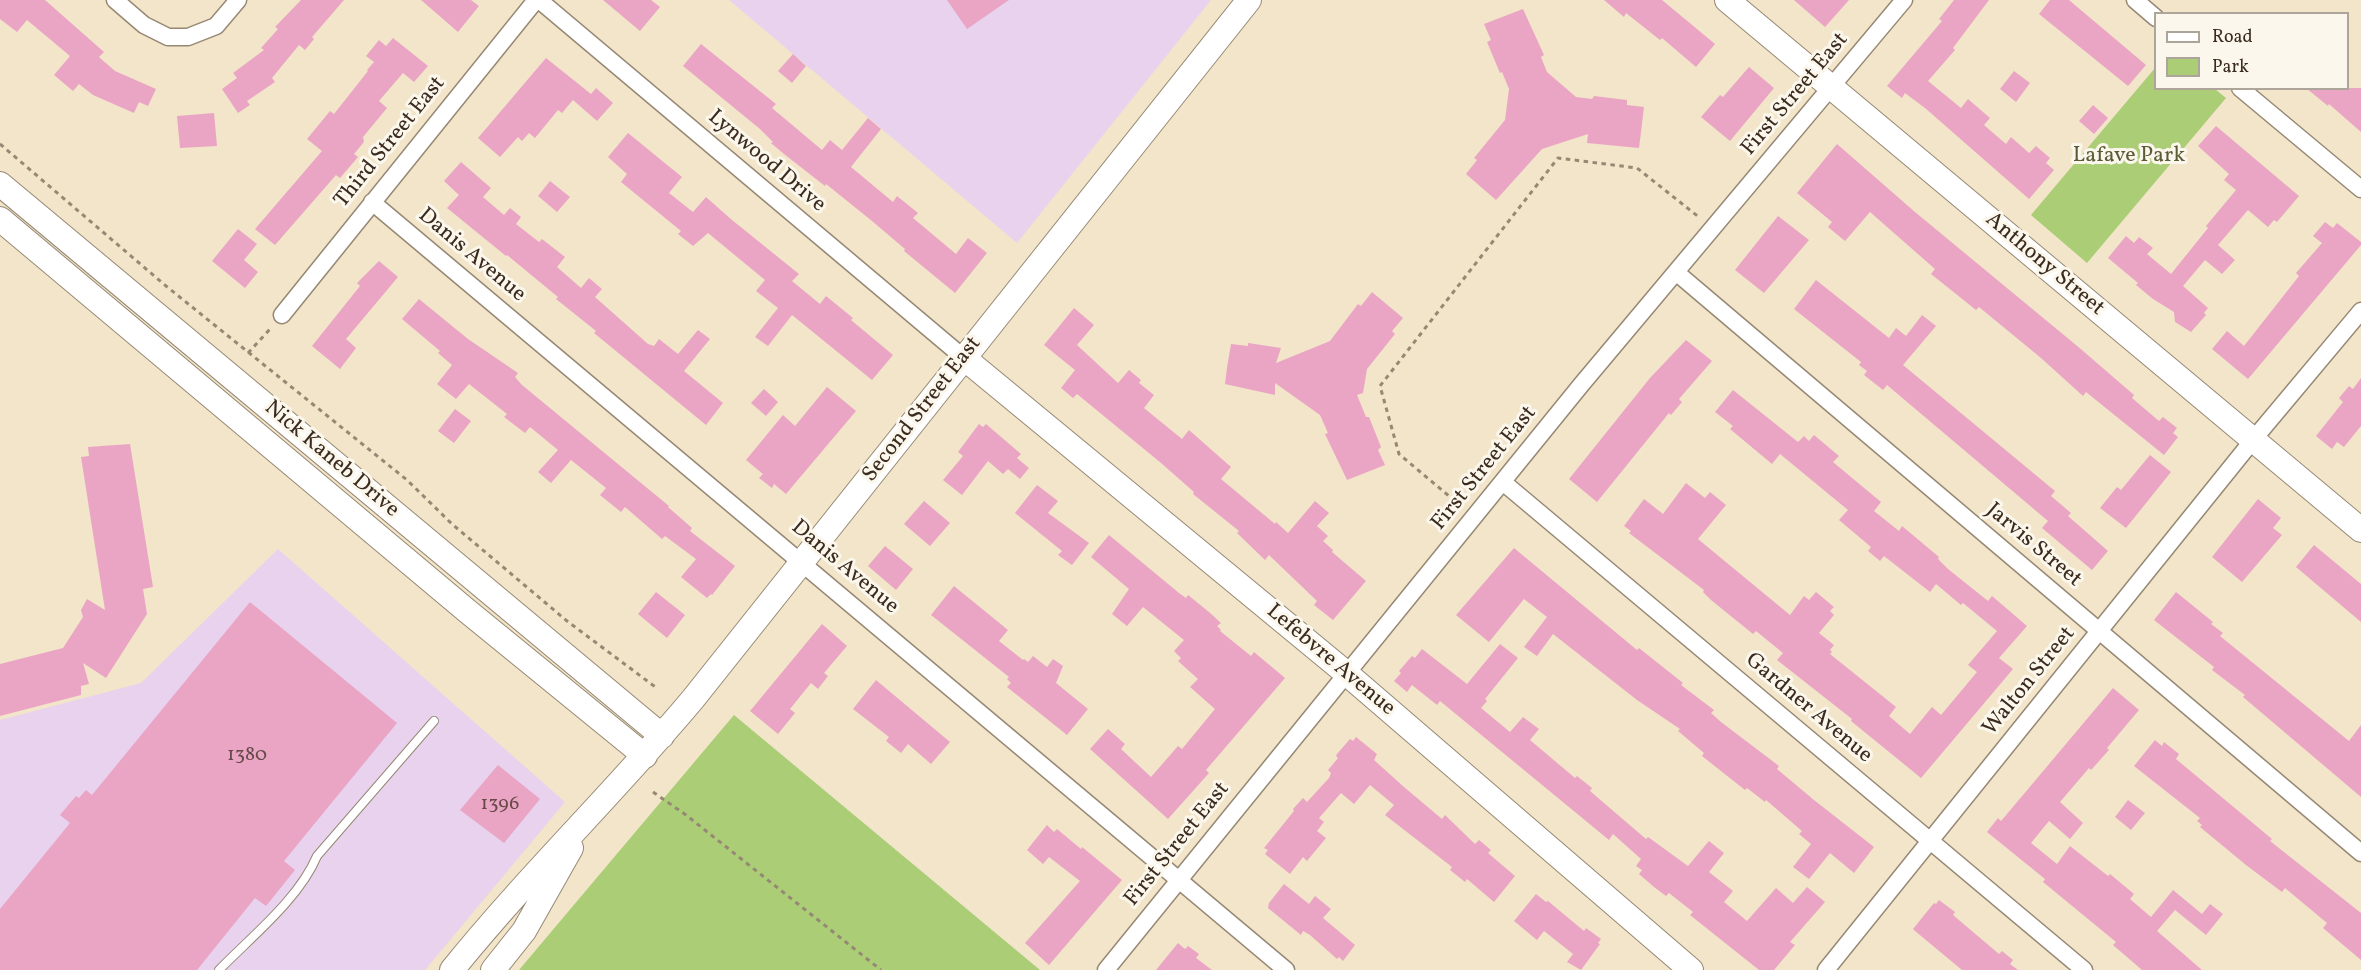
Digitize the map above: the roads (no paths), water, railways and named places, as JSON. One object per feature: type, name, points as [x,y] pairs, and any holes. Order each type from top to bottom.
[{"type":"street","points":[[115,0],[144,25],[168,37],[188,38],[216,26],[238,0]]},
{"type":"street","name":"Third Street East","points":[[282,315],[538,0]]},
{"type":"street","name":"Lynwood Drive","points":[[538,0],[964,358]]},
{"type":"street","name":"Second Street East","points":[[452,970],[494,918],[662,736],[803,563],[1249,0]]},
{"type":"street","name":"Anthony Street","points":[[1727,0],[2361,530]]},
{"type":"street","name":"First Street East","points":[[1106,970],[1346,673],[1504,483],[1581,385],[1904,0]]},
{"type":"street","points":[[2134,0],[2154,16]]},
{"type":"street","points":[[2242,90],[2361,189]]},
{"type":"street","name":"Nick Kaneb Drive","points":[[0,184],[662,736]]},
{"type":"street","name":"Danis Avenue","points":[[372,202],[1286,970]]},
{"type":"street","name":"Nick Kaneb Drive","points":[[0,219],[466,610],[645,756]]},
{"type":"street","name":"Jarvis Street","points":[[1677,273],[2361,853]]},
{"type":"street","name":"Walton Street","points":[[1827,970],[2253,440],[2361,311]]},
{"type":"street","name":"Lefebvre Avenue","points":[[964,358],[1346,673],[1691,970]]},
{"type":"street","name":"Gardner Avenue","points":[[1504,483],[2084,970]]},
{"type":"street","name":"Second Street East","points":[[493,970],[524,931],[590,815]]},
{"type":"lane","points":[[219,970],[278,910],[311,871],[317,856],[434,721]]},
{"type":"park label","name":"Lafave Park","points":[[2129,157]]}]
